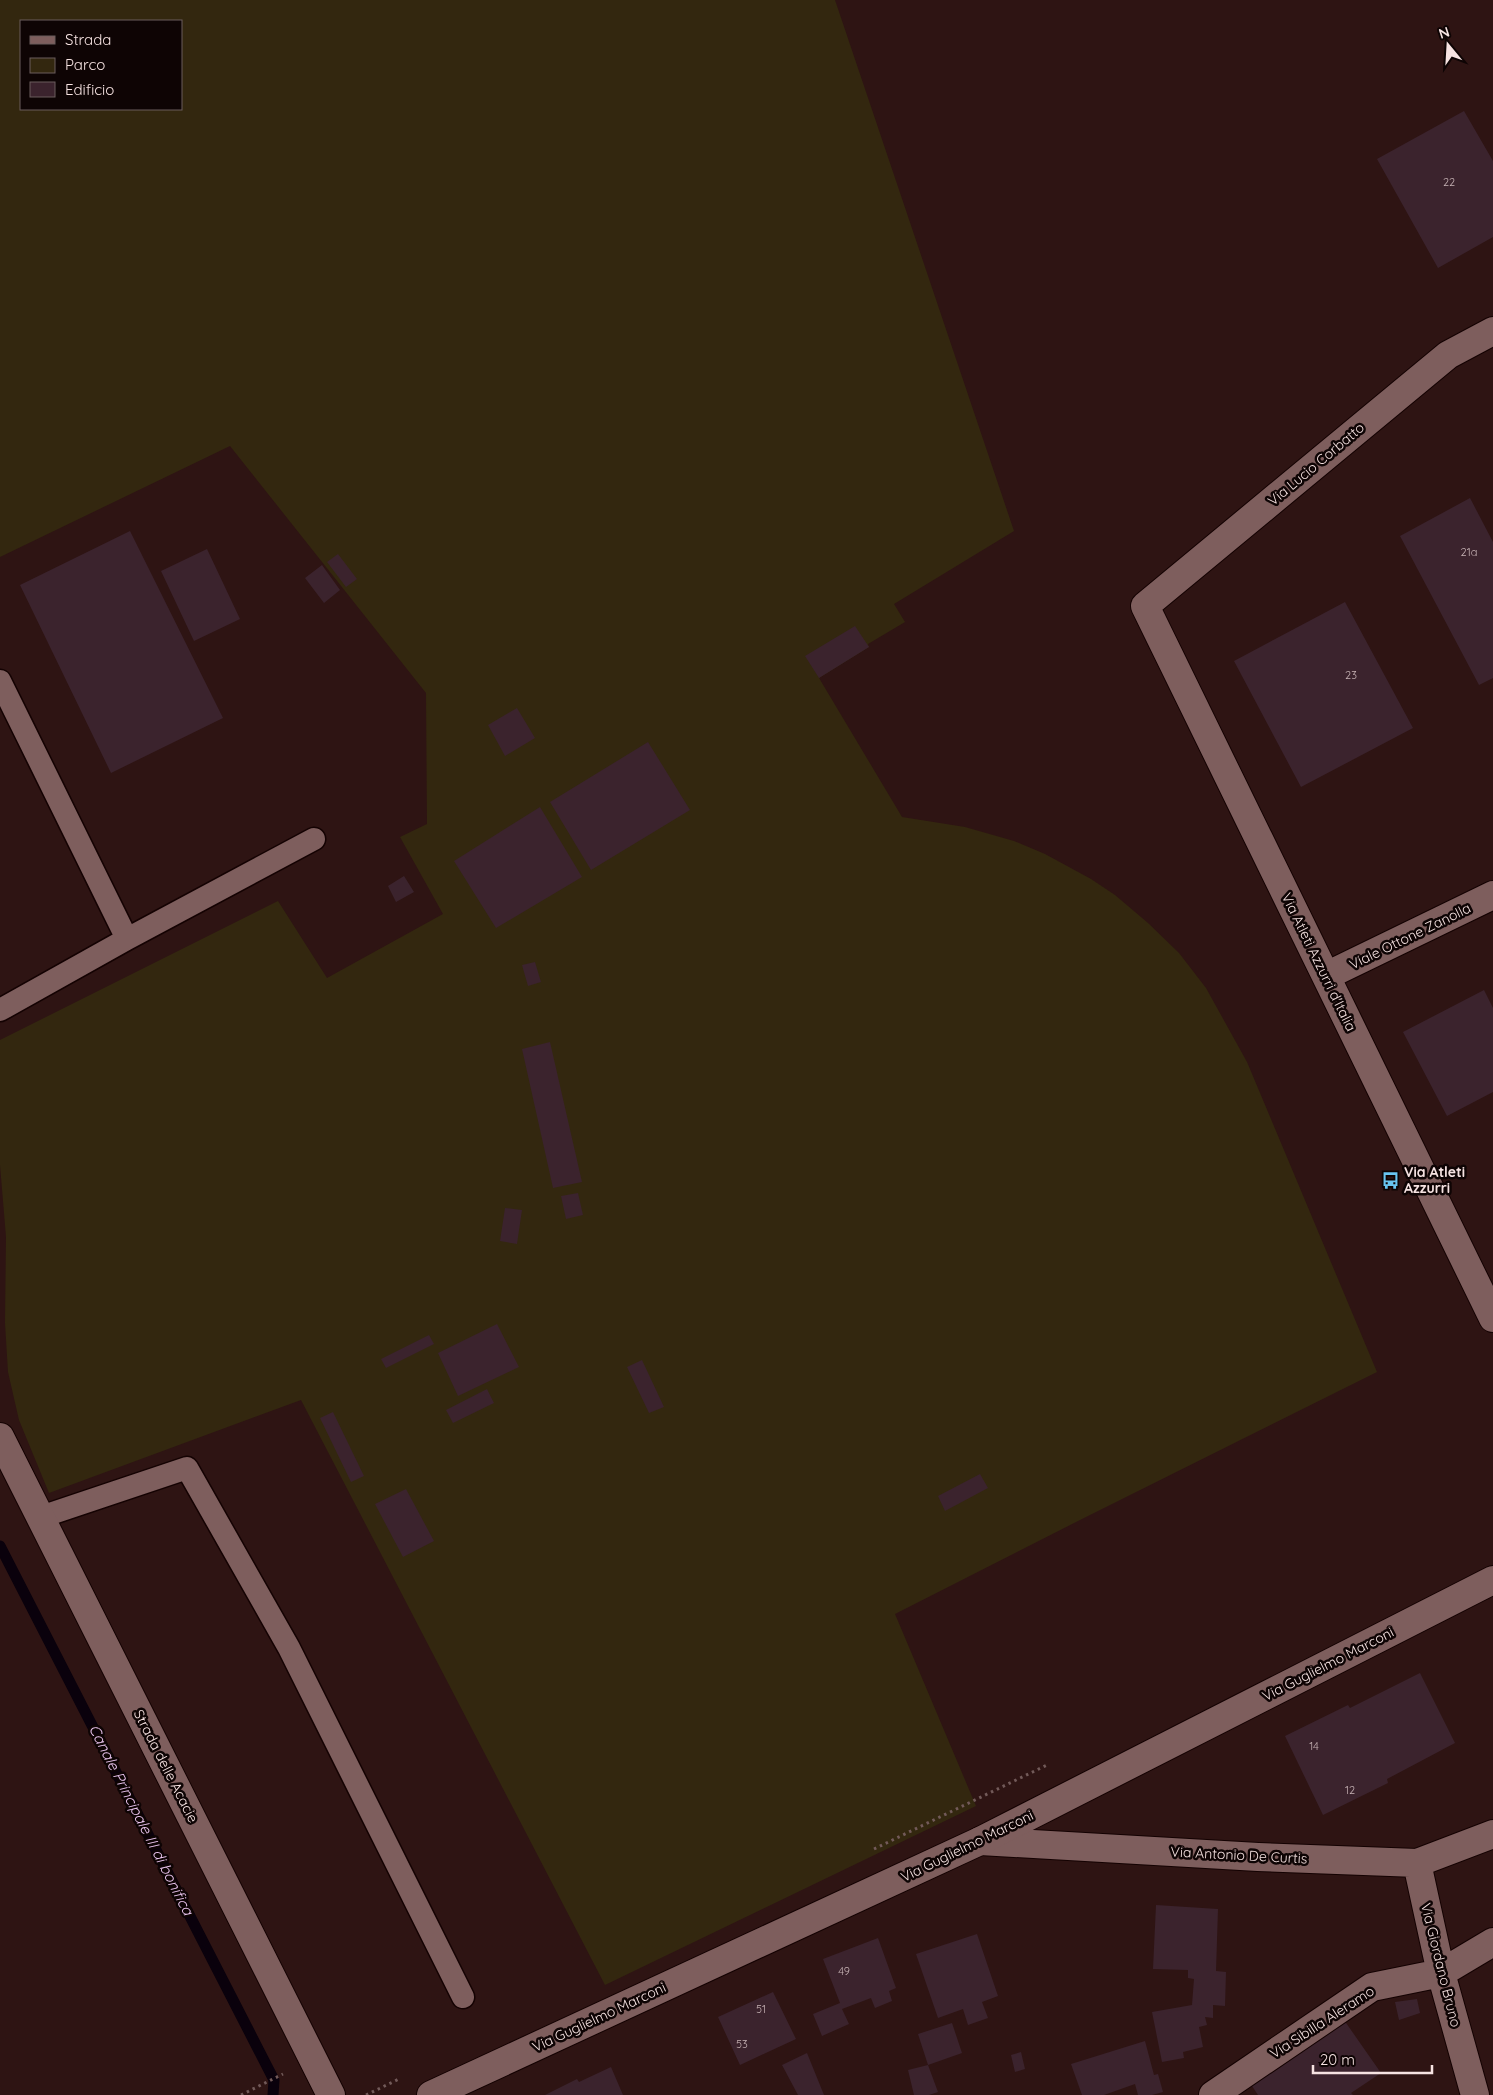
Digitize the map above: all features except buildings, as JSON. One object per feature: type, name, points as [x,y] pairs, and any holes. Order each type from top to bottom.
[{"type":"street","name":"Via Lucio Corbatto","points":[[1145,606],[1448,355],[1493,332]]},
{"type":"street","name":"Via Atleti Azzurri d'Italia","points":[[1145,606],[1493,1318]]},
{"type":"street","name":"Viale Ottone Zanolla","points":[[1326,976],[1493,895]]},
{"type":"street","name":"Strada delle Acacie","points":[[0,1437],[42,1517],[331,2095]]},
{"type":"street","name":"Via Guglielmo Marconi","points":[[431,2095],[980,1841],[1493,1580]]},
{"type":"street","name":"Via Antonio De Curtis","points":[[980,1841],[1258,1857],[1417,1862],[1493,1834]]},
{"type":"street","name":"Via Giordano Bruno","points":[[1417,1862],[1441,1973],[1476,2095]]},
{"type":"street","name":"Via Sibilla Aleramo","points":[[1213,2095],[1372,1987],[1441,1973],[1493,1942]]},
{"type":"lane","points":[[0,681],[126,939]]},
{"type":"lane","points":[[0,1010],[126,939],[314,839]]},
{"type":"lane","points":[[42,1517],[187,1468],[289,1648],[463,1997]]},
{"type":"path","points":[[867,1852],[1055,1761]]},
{"type":"path","points":[[241,2095],[313,2060]]},
{"type":"path","points":[[365,2095],[401,2078]]},
{"type":"green space","points":[[0,0],[835,0],[1014,531],[894,604],[905,622],[868,644],[869,647],[819,678],[902,817],[965,827],[1014,841],[1045,854],[1091,879],[1115,895],[1179,953],[1206,988],[1247,1062],[1377,1372],[895,1614],[976,1806],[605,1985],[301,1400],[49,1493],[19,1420],[8,1372],[5,1323],[6,1237],[0,1165],[0,1040],[278,901],[327,978],[443,914],[400,837],[427,824],[426,693],[230,446],[0,557]]},
{"type":"waterway","name":"Canale Principale III di bonifica","points":[[0,1546],[274,2080],[273,2095]]},
{"type":"place","name":"Via Atleti Azzurri","points":[[1390,1180]]}]
